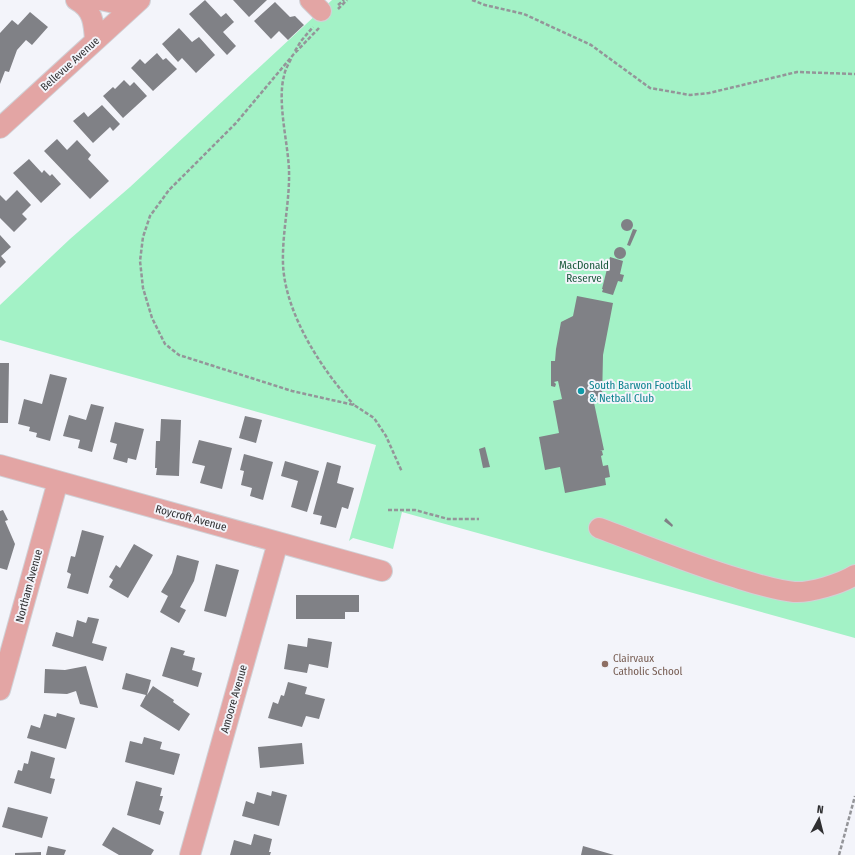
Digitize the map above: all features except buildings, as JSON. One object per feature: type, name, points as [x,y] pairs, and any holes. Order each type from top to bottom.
[{"type":"street","points":[[76,0],[83,4],[93,19],[96,40]]},
{"type":"street","points":[[101,0],[136,3]]},
{"type":"street","name":"Bellevue Avenue","points":[[0,128],[136,3]]},
{"type":"street","name":"Roycroft Avenue","points":[[0,465],[382,571]]},
{"type":"street","name":"Northam Avenue","points":[[0,690],[58,481]]},
{"type":"street","points":[[599,528],[711,571],[770,588],[796,592],[829,587],[848,580],[855,575]]},
{"type":"street","name":"Amoore Avenue","points":[[190,855],[278,542]]},
{"type":"path","points":[[344,0],[324,13],[301,41],[293,55],[284,76],[282,85],[289,172],[284,244],[285,282],[290,302],[312,347],[341,391],[354,405],[374,418],[386,436],[402,472]]},
{"type":"path","points":[[348,0],[324,13],[293,55],[236,123],[169,190],[150,216],[143,237],[140,261],[143,288],[152,318],[165,344],[179,355],[292,391],[354,405]]},
{"type":"path","points":[[472,0],[485,5],[524,14],[591,45],[650,88],[690,95],[709,93],[797,72],[855,74]]},
{"type":"path","points":[[388,510],[414,510],[448,519],[479,519]]},
{"type":"path","points":[[839,855],[855,796]]},
{"type":"green space","name":"MacDonald Reserve","points":[[332,0],[855,0],[855,638],[402,512],[393,549],[353,538],[349,541],[376,445],[0,340],[0,305],[70,239],[130,187]]},
{"type":"place","name":"South Barwon Football & Netball Club","points":[[581,391]]},
{"type":"place","name":"Clairvaux Catholic School","points":[[605,664]]}]
